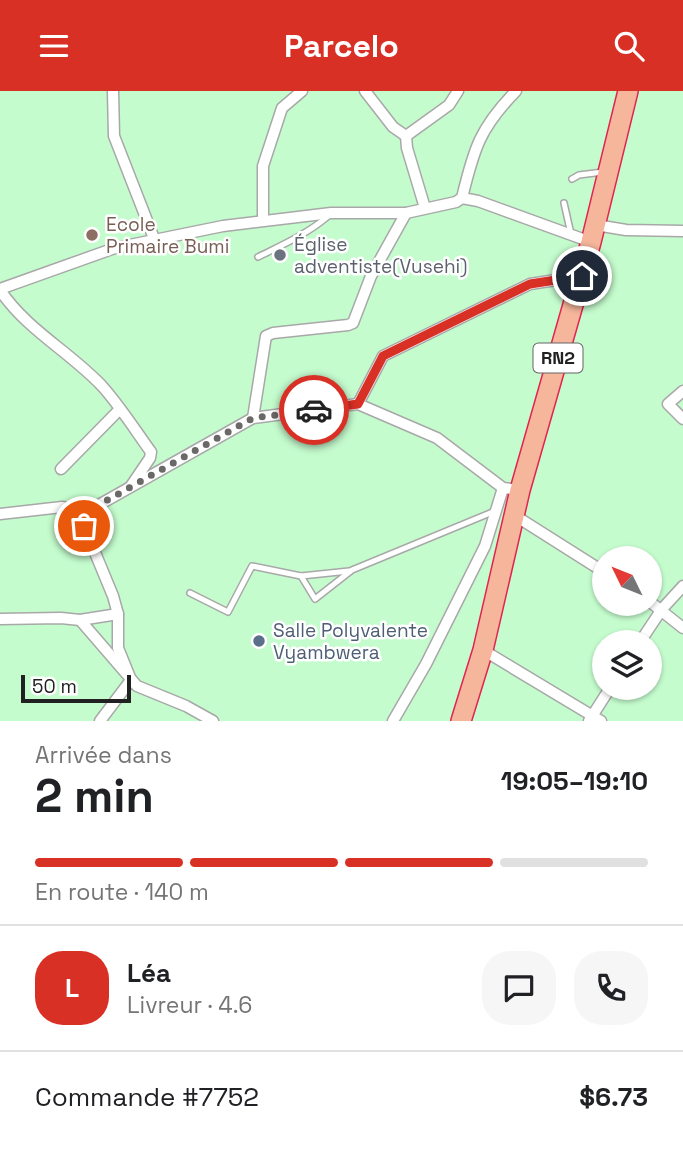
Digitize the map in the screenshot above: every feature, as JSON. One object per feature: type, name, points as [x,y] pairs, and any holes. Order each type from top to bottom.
[{"type":"highway","name":"RN2","points":[[461,721],[483,650],[511,489],[582,276],[628,91]]},
{"type":"street","points":[[113,91],[114,137],[155,241]]},
{"type":"street","points":[[263,220],[263,166],[282,108],[302,91]]},
{"type":"street","points":[[365,91],[393,128],[406,136]]},
{"type":"street","points":[[406,136],[449,105],[458,91]]},
{"type":"street","points":[[130,488],[144,469],[151,452],[102,387],[69,355],[24,321],[0,290],[96,254],[263,220],[331,213],[405,212],[456,202],[462,198],[482,131],[516,91]]},
{"type":"street","points":[[406,136],[425,208]]},
{"type":"street","points":[[462,198],[478,201],[571,234],[626,230],[683,231]]},
{"type":"street","points":[[253,418],[266,336],[353,323],[371,275],[405,212]]},
{"type":"street","points":[[358,404],[383,356],[530,284],[582,276]]},
{"type":"street","points":[[683,391],[668,404],[683,419]]},
{"type":"street","points":[[0,514],[62,507],[88,511],[253,418],[358,404],[437,437],[511,489]]},
{"type":"street","points":[[61,469],[120,409]]},
{"type":"street","points":[[88,511],[84,526],[113,596],[118,614],[118,647],[131,680]]},
{"type":"street","points":[[393,721],[505,513],[592,565]]},
{"type":"street","points":[[683,586],[662,609],[683,628]]},
{"type":"street","points":[[0,619],[80,620],[118,614]]},
{"type":"street","points":[[80,620],[137,686],[186,706],[213,721]]},
{"type":"street","points":[[483,650],[594,719],[604,700]]},
{"type":"street","points":[[100,721],[131,680]]},
{"type":"lane","points":[[572,179],[579,175],[609,171]]},
{"type":"lane","points":[[564,203],[571,234]]},
{"type":"lane","points":[[258,257],[316,227],[331,213]]},
{"type":"lane","points":[[190,593],[228,613],[253,566],[301,576],[352,570],[505,513]]},
{"type":"lane","points":[[301,576],[315,599],[352,570]]},
{"type":"green space","points":[[0,91],[683,91],[683,721],[0,721]]},
{"type":"way so far","points":[[84,526],[88,511],[253,418],[314,410]]},
{"type":"place","name":"Ecole Primaire Bumi","points":[[92,235]]},
{"type":"place","name":"Église adventiste(Vusehi)","points":[[280,255]]},
{"type":"place","name":"Salle Polyvalente Vyambwera","points":[[259,641]]},
{"type":"route","points":[[314,410],[358,404],[383,356],[530,284],[582,276]]}]
